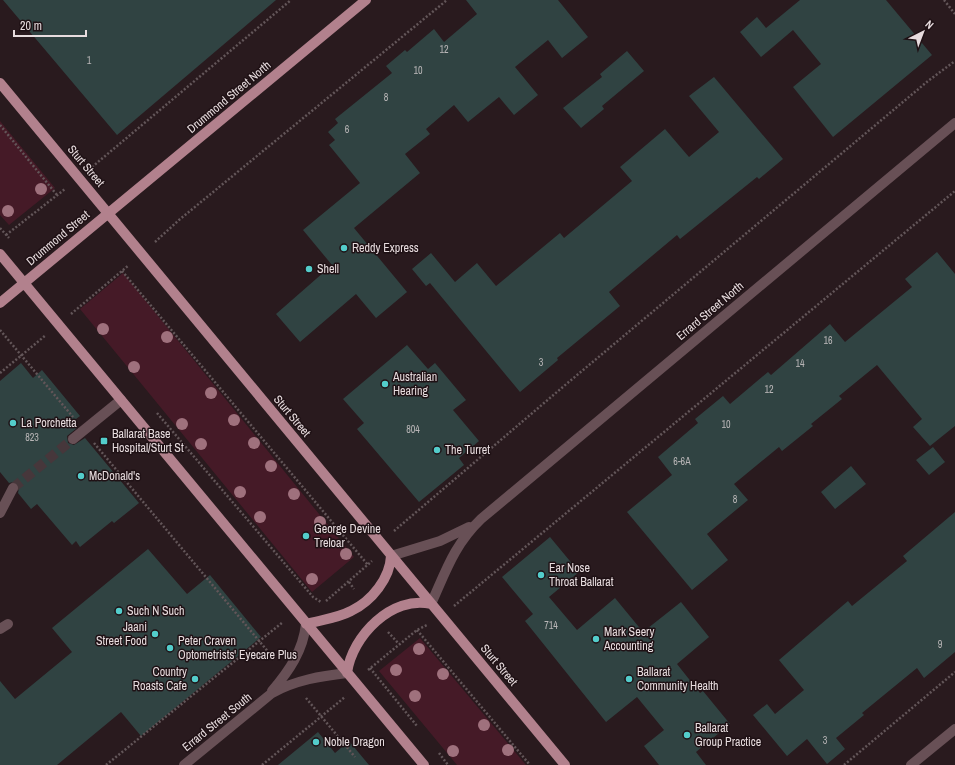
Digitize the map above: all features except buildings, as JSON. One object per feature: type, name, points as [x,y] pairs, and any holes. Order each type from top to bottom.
[{"type":"main road","name":"Drummond Street North","points":[[108,213],[366,0]]},
{"type":"main road","name":"Sturt Street","points":[[0,83],[565,765]]},
{"type":"main road","name":"Drummond Street","points":[[0,303],[108,213]]},
{"type":"main road","points":[[0,254],[424,765]]},
{"type":"main road","points":[[306,624],[345,614],[357,608],[370,597],[384,580],[391,566],[391,556]]},
{"type":"main road","points":[[347,673],[350,660],[356,646],[364,634],[391,611],[405,605],[422,602],[431,604]]},
{"type":"street","name":"Errard Street North","points":[[391,556],[451,536],[481,519],[955,123]]},
{"type":"street","points":[[73,439],[120,400]]},
{"type":"street","points":[[0,513],[13,488]]},
{"type":"street","name":"Errard Street North","points":[[431,604],[442,576],[456,550],[481,519]]},
{"type":"street","name":"Errard Street South","points":[[265,699],[286,674],[301,647],[306,624]]},
{"type":"street","name":"Errard Street South","points":[[184,765],[265,699],[280,689],[321,676],[347,673]]},
{"type":"street","points":[[911,765],[955,729]]},
{"type":"path","points":[[0,228],[6,235],[79,179],[291,0]]},
{"type":"path","points":[[154,410],[313,597],[322,604],[368,565],[122,271],[191,210],[447,0]]},
{"type":"path","points":[[944,0],[955,14]]},
{"type":"path","points":[[421,508],[716,258],[928,81],[955,61]]},
{"type":"path","points":[[0,125],[57,195]]},
{"type":"path","points":[[419,729],[370,668],[418,630],[442,617],[955,191]]},
{"type":"path","points":[[72,313],[77,319]]},
{"type":"path","points":[[0,330],[286,674]]},
{"type":"path","points":[[0,373],[21,355]]},
{"type":"path","points":[[106,765],[260,642],[313,597]]},
{"type":"path","points":[[418,630],[530,765]]},
{"type":"path","points":[[844,765],[955,672]]},
{"type":"path","points":[[295,683],[355,757]]},
{"type":"path","points":[[262,765],[347,695]]},
{"type":"path","points":[[434,747],[448,765]]},
{"type":"shaded area","points":[[0,121],[55,188],[9,225],[0,215]]},
{"type":"shaded area","points":[[123,273],[354,557],[312,592],[80,309]]},
{"type":"shaded area","points":[[420,638],[526,765],[457,765],[379,671]]},
{"type":"tunnel","points":[[13,488],[73,439]]},
{"type":"place","name":"Reddy Express","points":[[344,248]]},
{"type":"place","name":"Shell","points":[[309,269]]},
{"type":"place","name":"Australian Hearing","points":[[385,384]]},
{"type":"place","name":"La Porchetta","points":[[13,423]]},
{"type":"place","name":"Ballarat Base Hospital/Sturt St","points":[[104,441]]},
{"type":"place","name":"The Turret","points":[[437,450]]},
{"type":"place","name":"McDonald's","points":[[81,476]]},
{"type":"place","name":"George Devine Treloar","points":[[306,536]]},
{"type":"place","name":"Ear Nose Throat Ballarat","points":[[541,575]]},
{"type":"place","name":"Such N Such","points":[[119,611]]},
{"type":"place","name":"Jaani Street Food","points":[[155,634]]},
{"type":"place","name":"Mark Seery Accounting","points":[[596,639]]},
{"type":"place","name":"Peter Craven Optometrists' Eyecare Plus","points":[[170,648]]},
{"type":"place","name":"Country Roasts Cafe","points":[[195,679]]},
{"type":"place","name":"Ballarat Community Health","points":[[629,679]]},
{"type":"place","name":"Ballarat Group Practice","points":[[687,735]]},
{"type":"place","name":"Noble Dragon","points":[[316,742]]}]
